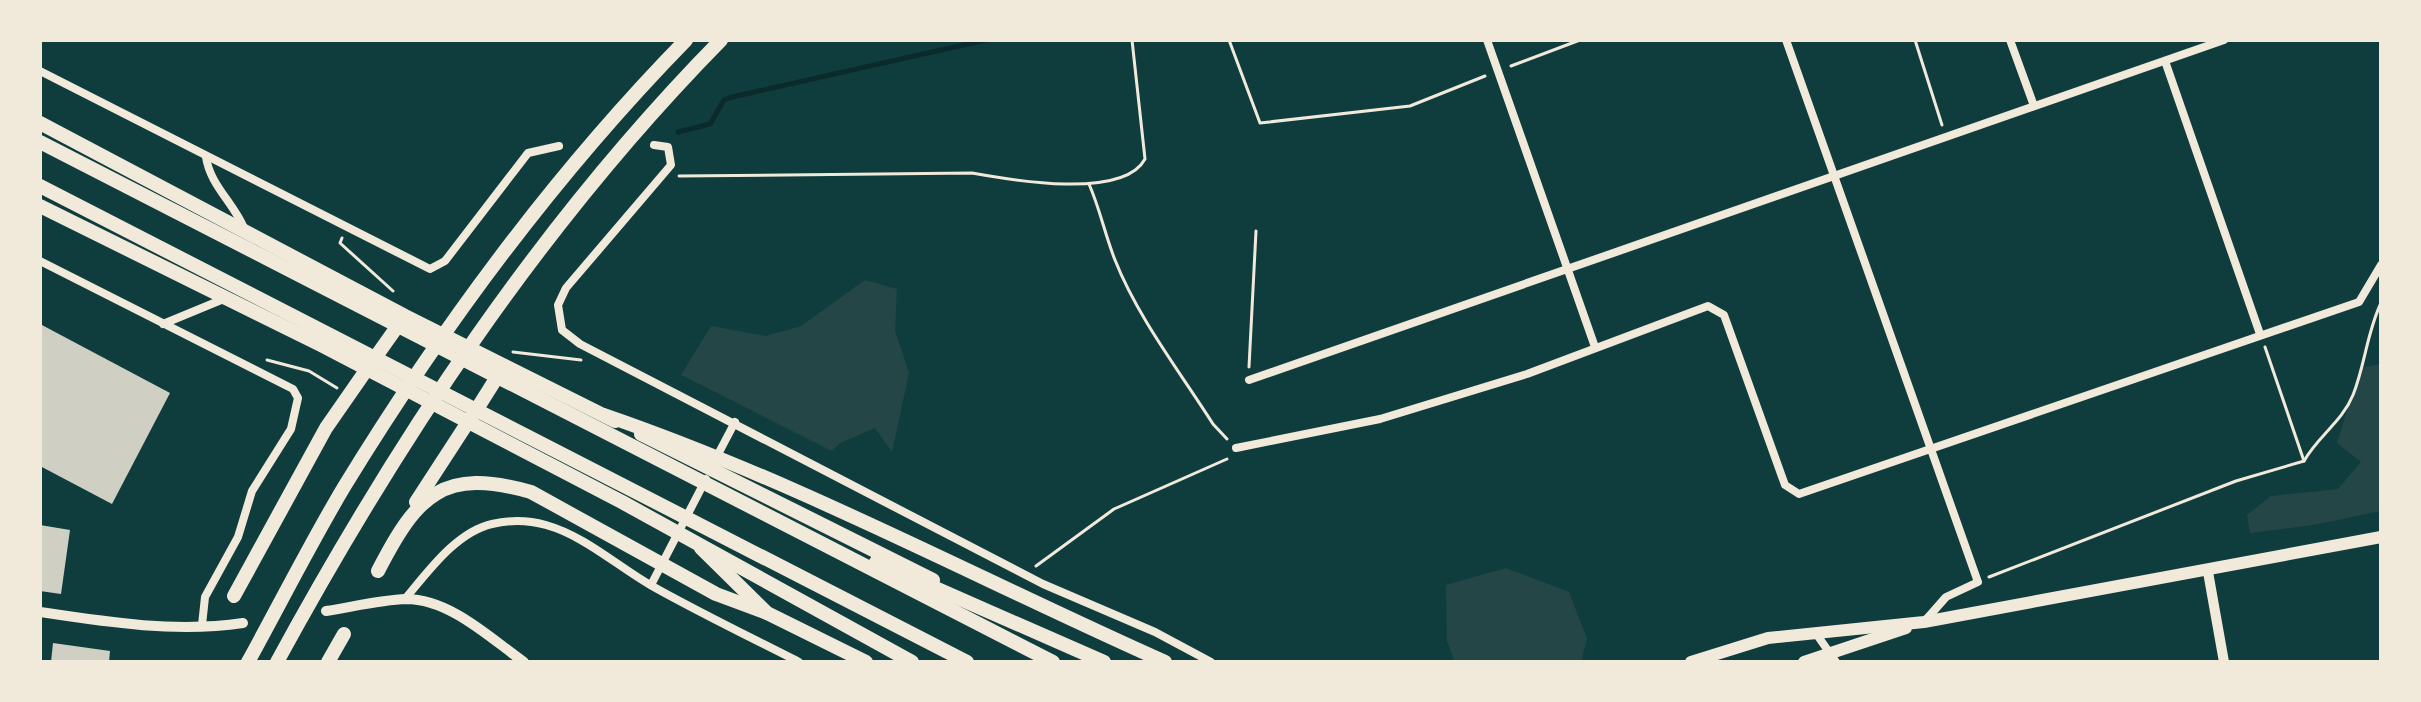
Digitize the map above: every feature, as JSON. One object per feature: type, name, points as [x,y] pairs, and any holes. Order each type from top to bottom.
[{"type":"highway","points":[[248,662],[336,501],[458,314],[576,161],[686,40]]},
{"type":"highway","points":[[277,662],[366,502],[482,330],[597,178],[721,40]]},
{"type":"highway","points":[[40,123],[244,228],[405,316],[1096,662]]},
{"type":"highway","points":[[40,142],[1053,662]]},
{"type":"highway","points":[[40,186],[967,662]]},
{"type":"highway","points":[[40,206],[367,369],[622,502],[912,662]]},
{"type":"highway","points":[[234,596],[326,428],[405,316]]},
{"type":"highway","points":[[378,571],[403,523],[504,366]]},
{"type":"highway","points":[[604,415],[728,462],[1165,662]]},
{"type":"highway","points":[[403,523],[433,495],[458,483],[499,483],[531,492],[716,594],[767,613],[866,662]]},
{"type":"highway","points":[[740,503],[1104,662]]},
{"type":"highway","points":[[701,548],[767,613]]},
{"type":"highway","points":[[884,619],[955,662]]},
{"type":"highway","points":[[328,662],[344,634]]},
{"type":"main road","points":[[1691,662],[1768,638],[1924,622],[2208,572],[2381,537]]},
{"type":"main road","points":[[1804,662],[1832,658],[1924,622]]},
{"type":"street","points":[[1487,40],[1570,268],[1595,347]]},
{"type":"street","points":[[1786,40],[1978,582],[1946,597],[1924,622]]},
{"type":"street","points":[[2010,40],[2034,106]]},
{"type":"street","points":[[1249,380],[1834,173],[2224,40]]},
{"type":"street","points":[[2165,61],[2260,334]]},
{"type":"street","points":[[40,71],[430,269],[445,261],[528,153],[559,146]]},
{"type":"street","points":[[654,145],[668,147],[671,165],[566,288],[558,305],[562,330],[580,344],[1025,573],[1211,662]]},
{"type":"street","points":[[206,157],[209,175],[237,212],[244,228]]},
{"type":"street","points":[[40,261],[293,389],[298,398],[296,415],[252,491],[238,537],[205,597],[202,625]]},
{"type":"street","points":[[1236,448],[1380,419],[1527,374],[1708,306],[1724,315],[1785,485],[1799,494],[2359,302],[2381,265]]},
{"type":"street","points":[[163,324],[226,298]]},
{"type":"street","points":[[651,585],[735,422]]},
{"type":"street","points":[[405,599],[436,562],[470,533],[489,524],[516,520],[566,532],[651,585],[799,662]]},
{"type":"street","points":[[2208,572],[2224,662]]},
{"type":"street","points":[[326,611],[405,599],[448,610],[524,662]]},
{"type":"street","points":[[40,612],[113,623],[243,623]]},
{"type":"street","points":[[1814,631],[1832,658]]},
{"type":"path","points":[[663,173],[972,173],[1015,180],[1089,184],[1131,175],[1145,159],[1132,40]]},
{"type":"path","points":[[1229,40],[1260,123],[1410,106],[1580,40]]},
{"type":"path","points":[[1915,40],[1945,137]]},
{"type":"path","points":[[1025,573],[1114,509],[1224,462],[1236,448],[1213,424],[1131,294],[1114,259],[1104,220],[1089,184]]},
{"type":"path","points":[[1249,380],[1256,231]]},
{"type":"path","points":[[1978,582],[2236,481],[2304,461],[2312,447],[2339,422],[2353,395],[2381,303]]},
{"type":"path","points":[[2260,334],[2304,461]]},
{"type":"path","points":[[246,366],[251,356],[309,371],[349,395]]},
{"type":"shaded area","points":[[865,280],[897,289],[895,331],[909,373],[892,452],[875,428],[840,443],[832,451],[681,375],[711,326],[766,336],[801,326]]},
{"type":"shaded area","points":[[2381,364],[2381,511],[2313,525],[2250,533],[2247,515],[2271,496],[2338,489],[2361,462],[2337,443],[2360,368]]},
{"type":"shaded area","points":[[1506,568],[1569,592],[1587,639],[1581,662],[1455,662],[1447,641],[1446,585]]},
{"type":"building","points":[[40,324],[170,393],[112,504],[40,466]]},
{"type":"building","points":[[40,525],[70,530],[61,594],[40,591]]},
{"type":"building","points":[[53,643],[110,651],[109,662],[51,662]]},
{"type":"waterway","points":[[678,132],[710,124],[724,100],[732,97],[986,40]]}]
